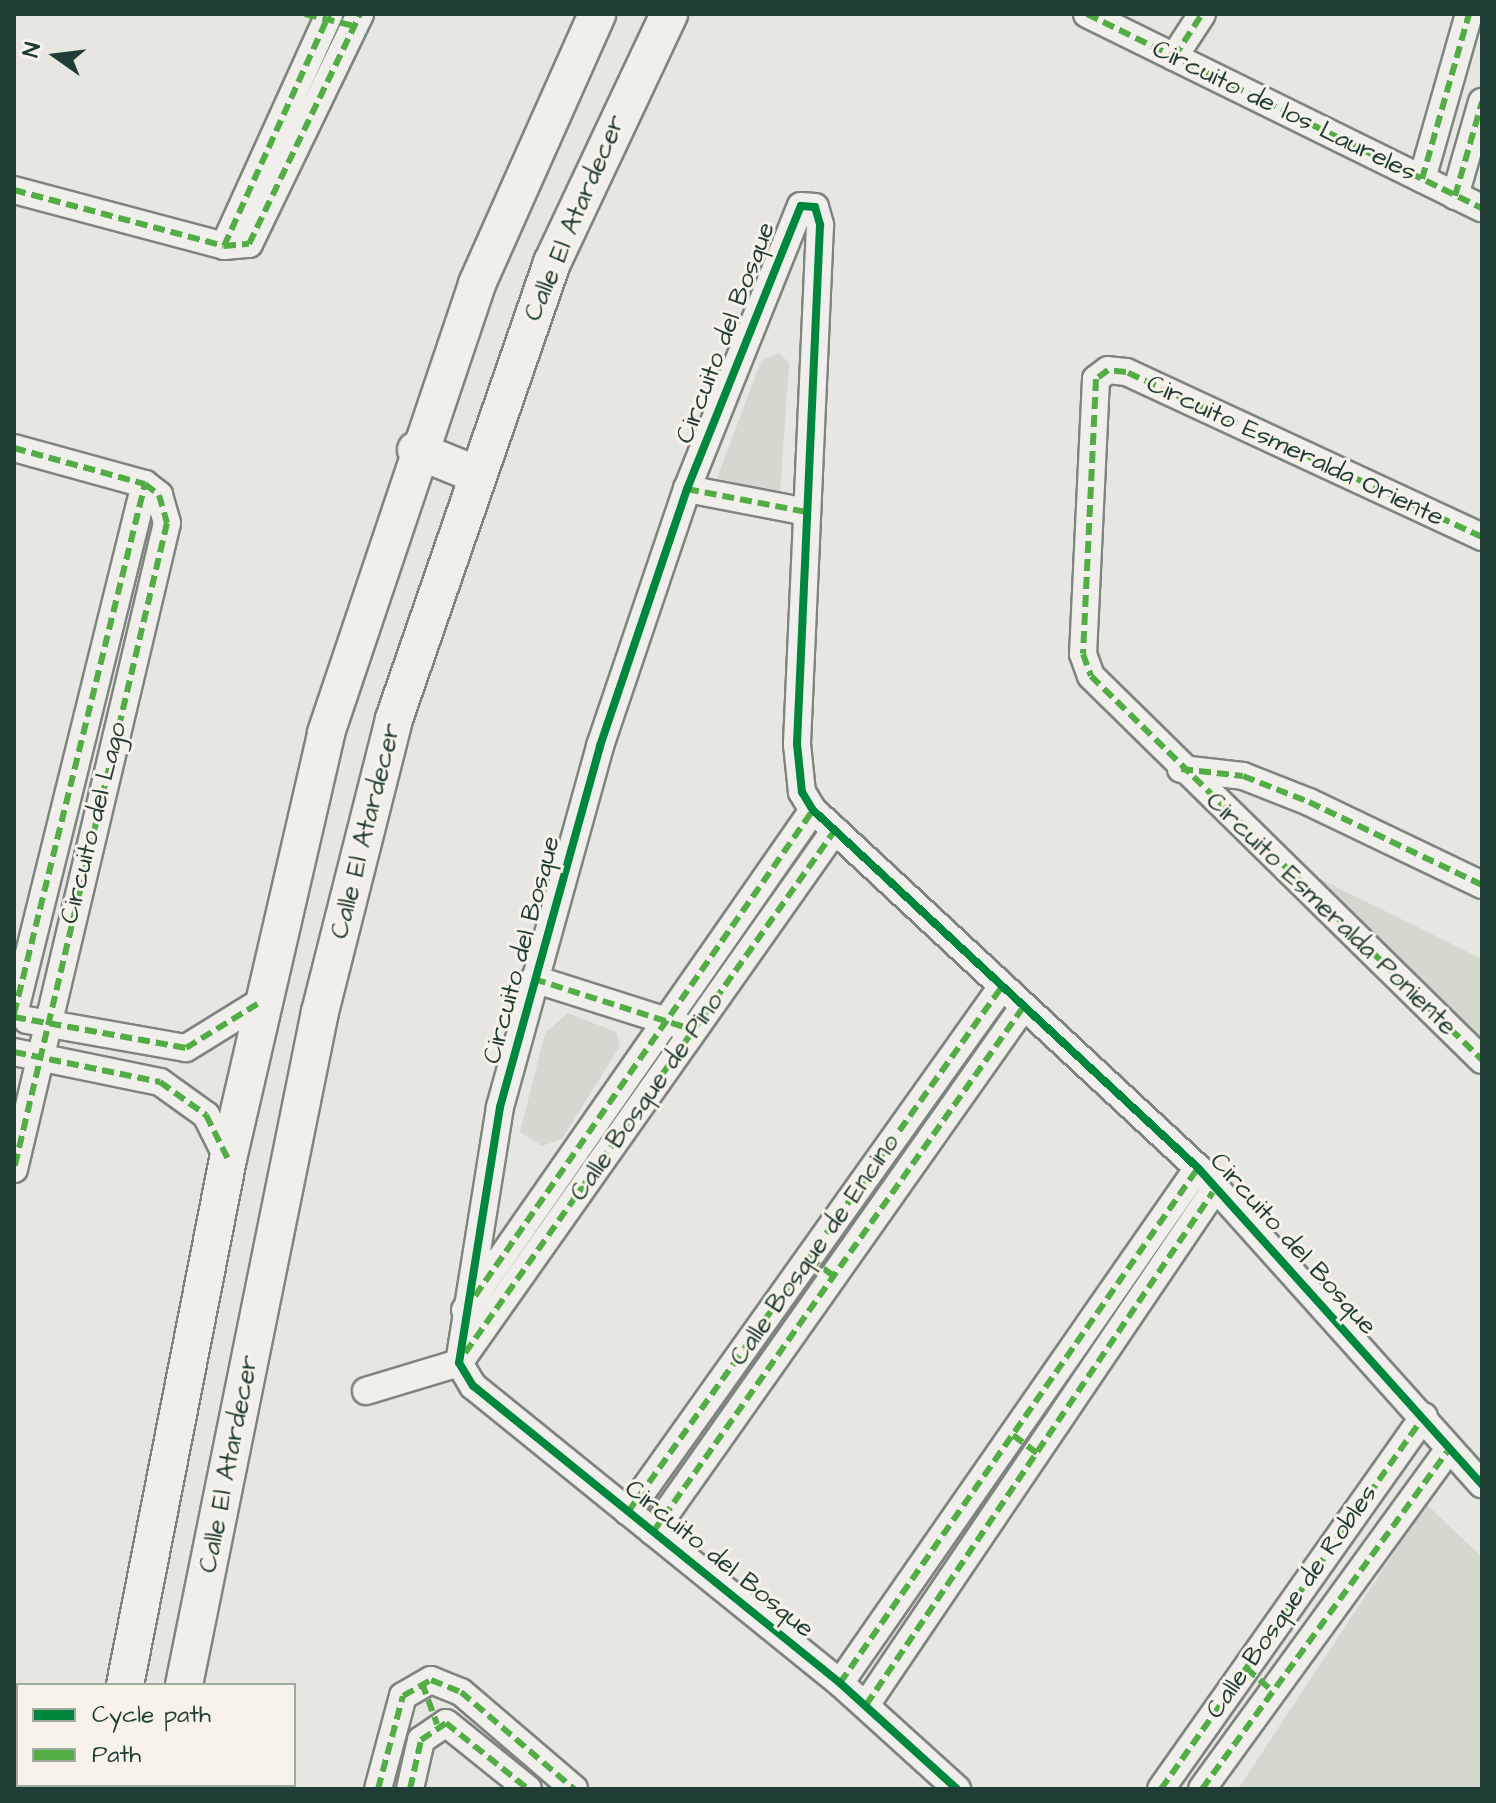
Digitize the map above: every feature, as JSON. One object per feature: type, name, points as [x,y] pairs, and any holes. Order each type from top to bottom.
[{"type":"street","points":[[125,1683],[228,1159],[326,733],[416,450],[521,177],[597,14]]},
{"type":"street","name":"Calle El Atardecer","points":[[184,1683],[320,1012],[394,719],[475,474],[583,188],[669,14]]},
{"type":"street","name":"Circuito de los Laureles","points":[[1087,14],[1482,208]]},
{"type":"street","points":[[1174,57],[1202,14]]},
{"type":"street","points":[[1422,179],[1469,14]]},
{"type":"street","points":[[14,190],[224,246],[249,244],[258,235],[357,20],[320,16],[224,246]]},
{"type":"street","points":[[1455,196],[1482,102]]},
{"type":"street","name":"Circuito del Bosque","points":[[957,1789],[840,1683],[473,1386],[459,1363],[460,1316],[500,1107],[629,651],[687,489],[790,224],[809,204],[820,225],[796,771],[813,810],[1022,1009],[1198,1168],[1213,1192],[1424,1416],[1447,1452],[1482,1484]]},
{"type":"street","name":"Circuito Esmeralda Oriente","points":[[1086,665],[1096,379],[1108,370],[1126,372],[1482,537]]},
{"type":"street","points":[[14,448],[145,484]]},
{"type":"street","points":[[416,450],[475,474]]},
{"type":"street","name":"Circuito del Lago","points":[[14,1015],[145,484]]},
{"type":"street","name":"Circuito del Lago","points":[[14,1169],[26,1055],[44,1023],[165,540],[165,509],[145,484]]},
{"type":"street","points":[[687,489],[806,512]]},
{"type":"street","name":"Circuito Esmeralda Poniente","points":[[1086,665],[1181,769],[1482,1060]]},
{"type":"street","points":[[1181,769],[1243,776],[1282,791],[1482,885]]},
{"type":"street","name":"Calle Bosque de Pino","points":[[460,1316],[813,810]]},
{"type":"street","name":"Calle Bosque de Pino","points":[[459,1363],[835,830]]},
{"type":"street","points":[[534,979],[694,1030]]},
{"type":"street","name":"Calle Bosque de Encino","points":[[628,1512],[1001,988]]},
{"type":"street","points":[[14,1015],[186,1048],[262,1001],[320,1012]]},
{"type":"street","name":"Calle Bosque de Encino","points":[[653,1532],[1022,1009]]},
{"type":"street","points":[[26,1055],[160,1082],[206,1115],[228,1159]]},
{"type":"street","points":[[840,1683],[1198,1168]]},
{"type":"street","points":[[866,1705],[1213,1192]]},
{"type":"street","points":[[809,1258],[834,1276]]},
{"type":"street","points":[[366,1391],[459,1363]]},
{"type":"street","name":"Calle Bosque de Robles","points":[[1161,1789],[1424,1416]]},
{"type":"street","points":[[1013,1435],[1037,1453]]},
{"type":"street","name":"Calle Bosque de Robles","points":[[1202,1789],[1271,1690],[1447,1452]]},
{"type":"street","points":[[156,1536],[212,1547]]},
{"type":"street","points":[[1246,1668],[1271,1690]]},
{"type":"street","points":[[422,1683],[437,1724]]},
{"type":"street","points":[[378,1789],[397,1707],[422,1683]]},
{"type":"street","points":[[422,1683],[461,1692],[574,1789]]},
{"type":"street","points":[[410,1789],[421,1740],[437,1724]]},
{"type":"street","points":[[437,1724],[457,1727],[528,1789]]},
{"type":"shaded area","points":[[779,353],[789,363],[780,494],[717,478],[761,361]]},
{"type":"shaded area","points":[[1239,839],[1482,959],[1482,1072]]},
{"type":"shaded area","points":[[568,1013],[616,1032],[620,1046],[562,1139],[542,1146],[520,1132],[545,1033]]},
{"type":"shaded area","points":[[1426,1504],[1482,1557],[1482,1789],[1238,1789]]},
{"type":"marked path","points":[[305,14],[354,26]]},
{"type":"marked path","points":[[224,246],[329,14]]},
{"type":"marked path","points":[[14,190],[224,246],[249,244],[360,14]]},
{"type":"marked path","points":[[1087,14],[1482,208]]},
{"type":"marked path","points":[[1174,57],[1202,14]]},
{"type":"marked path","points":[[1422,179],[1469,14]]},
{"type":"marked path","points":[[1455,196],[1482,102]]},
{"type":"marked path","points":[[1482,537],[1126,372],[1108,370],[1096,379],[1083,654],[1091,676],[1482,1060]]},
{"type":"marked path","points":[[14,448],[145,484],[159,495],[167,523],[14,1169]]},
{"type":"marked path","points":[[14,1014],[145,484]]},
{"type":"marked path","points":[[687,489],[806,512]]},
{"type":"marked path","points":[[1181,769],[1243,776],[1309,802],[1482,885]]},
{"type":"marked path","points":[[475,1296],[813,810]]},
{"type":"marked path","points":[[465,1353],[835,830]]},
{"type":"marked path","points":[[534,979],[694,1030]]},
{"type":"marked path","points":[[628,1512],[1001,988]]},
{"type":"marked path","points":[[14,1017],[186,1048],[262,1001]]},
{"type":"marked path","points":[[653,1532],[1022,1009]]},
{"type":"marked path","points":[[14,1052],[160,1082],[206,1115],[228,1159]]},
{"type":"marked path","points":[[840,1683],[1198,1168]]},
{"type":"marked path","points":[[866,1705],[1213,1192]]},
{"type":"marked path","points":[[809,1258],[834,1276]]},
{"type":"marked path","points":[[1161,1789],[1424,1416]]},
{"type":"marked path","points":[[1013,1435],[1037,1453]]},
{"type":"marked path","points":[[1202,1789],[1447,1452]]},
{"type":"marked path","points":[[1246,1668],[1271,1690]]},
{"type":"marked path","points":[[378,1789],[403,1696],[431,1680],[461,1692],[574,1789]]},
{"type":"marked path","points":[[422,1683],[437,1724]]},
{"type":"marked path","points":[[410,1789],[421,1740],[446,1723],[528,1789]]},
{"type":"cycle path","points":[[957,1789],[840,1683],[473,1386],[459,1363],[500,1107],[600,746],[687,489],[801,206],[815,207],[820,225],[797,744],[802,792],[813,810],[1198,1168],[1482,1484]]}]
